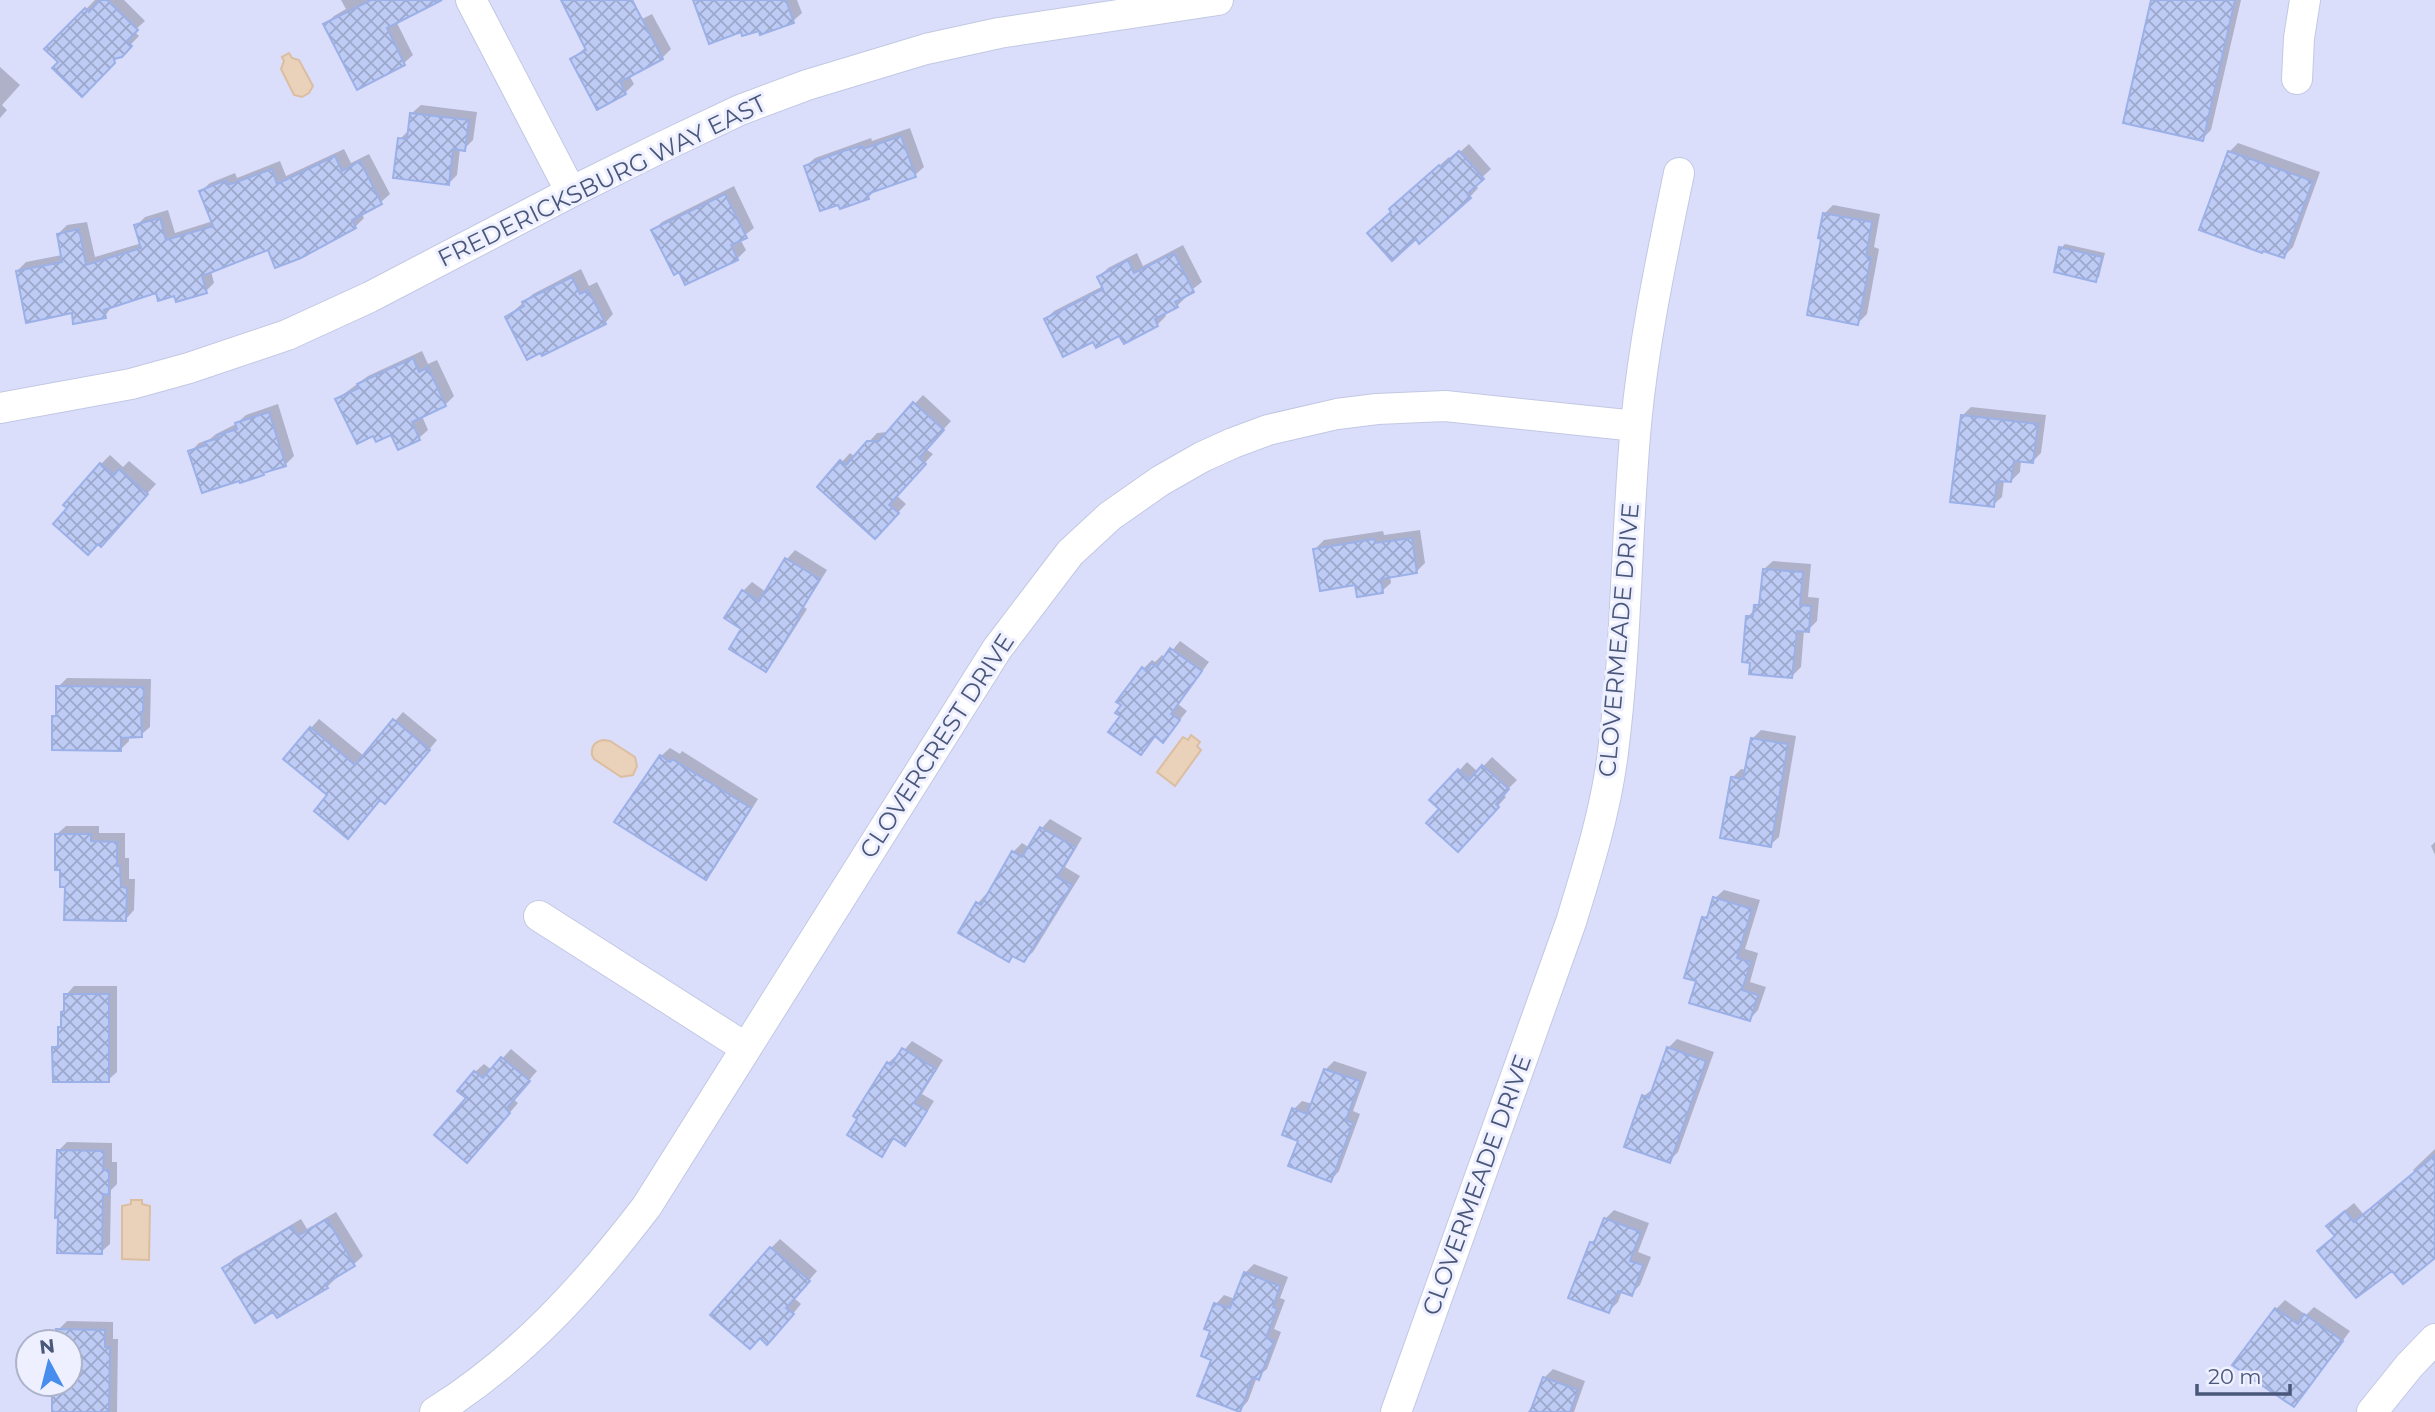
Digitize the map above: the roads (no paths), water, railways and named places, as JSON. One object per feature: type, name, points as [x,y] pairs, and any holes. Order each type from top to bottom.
[{"type":"street","points":[[471,0],[571,192]]},
{"type":"street","name":"FREDERICKSBURG WAY EAST","points":[[0,408],[131,384],[189,368],[287,335],[370,298],[571,192],[740,110],[886,60],[999,33],[1138,6],[1218,0]]},
{"type":"street","points":[[2297,79],[2299,38],[2305,0]]},
{"type":"street","name":"CLOVERMEADE DRIVE","points":[[1396,1412],[1571,922],[1593,850],[1613,754],[1624,638],[1636,426],[1647,337],[1679,173]]},
{"type":"street","name":"CLOVERCREST DRIVE","points":[[435,1412],[495,1371],[546,1323],[591,1276],[647,1206],[997,649],[1070,553],[1110,516],[1160,481],[1223,447],[1268,430],[1337,414],[1445,406],[1636,426]]},
{"type":"street","points":[[540,916],[747,1048]]},
{"type":"street","points":[[2372,1412],[2435,1339]]}]
